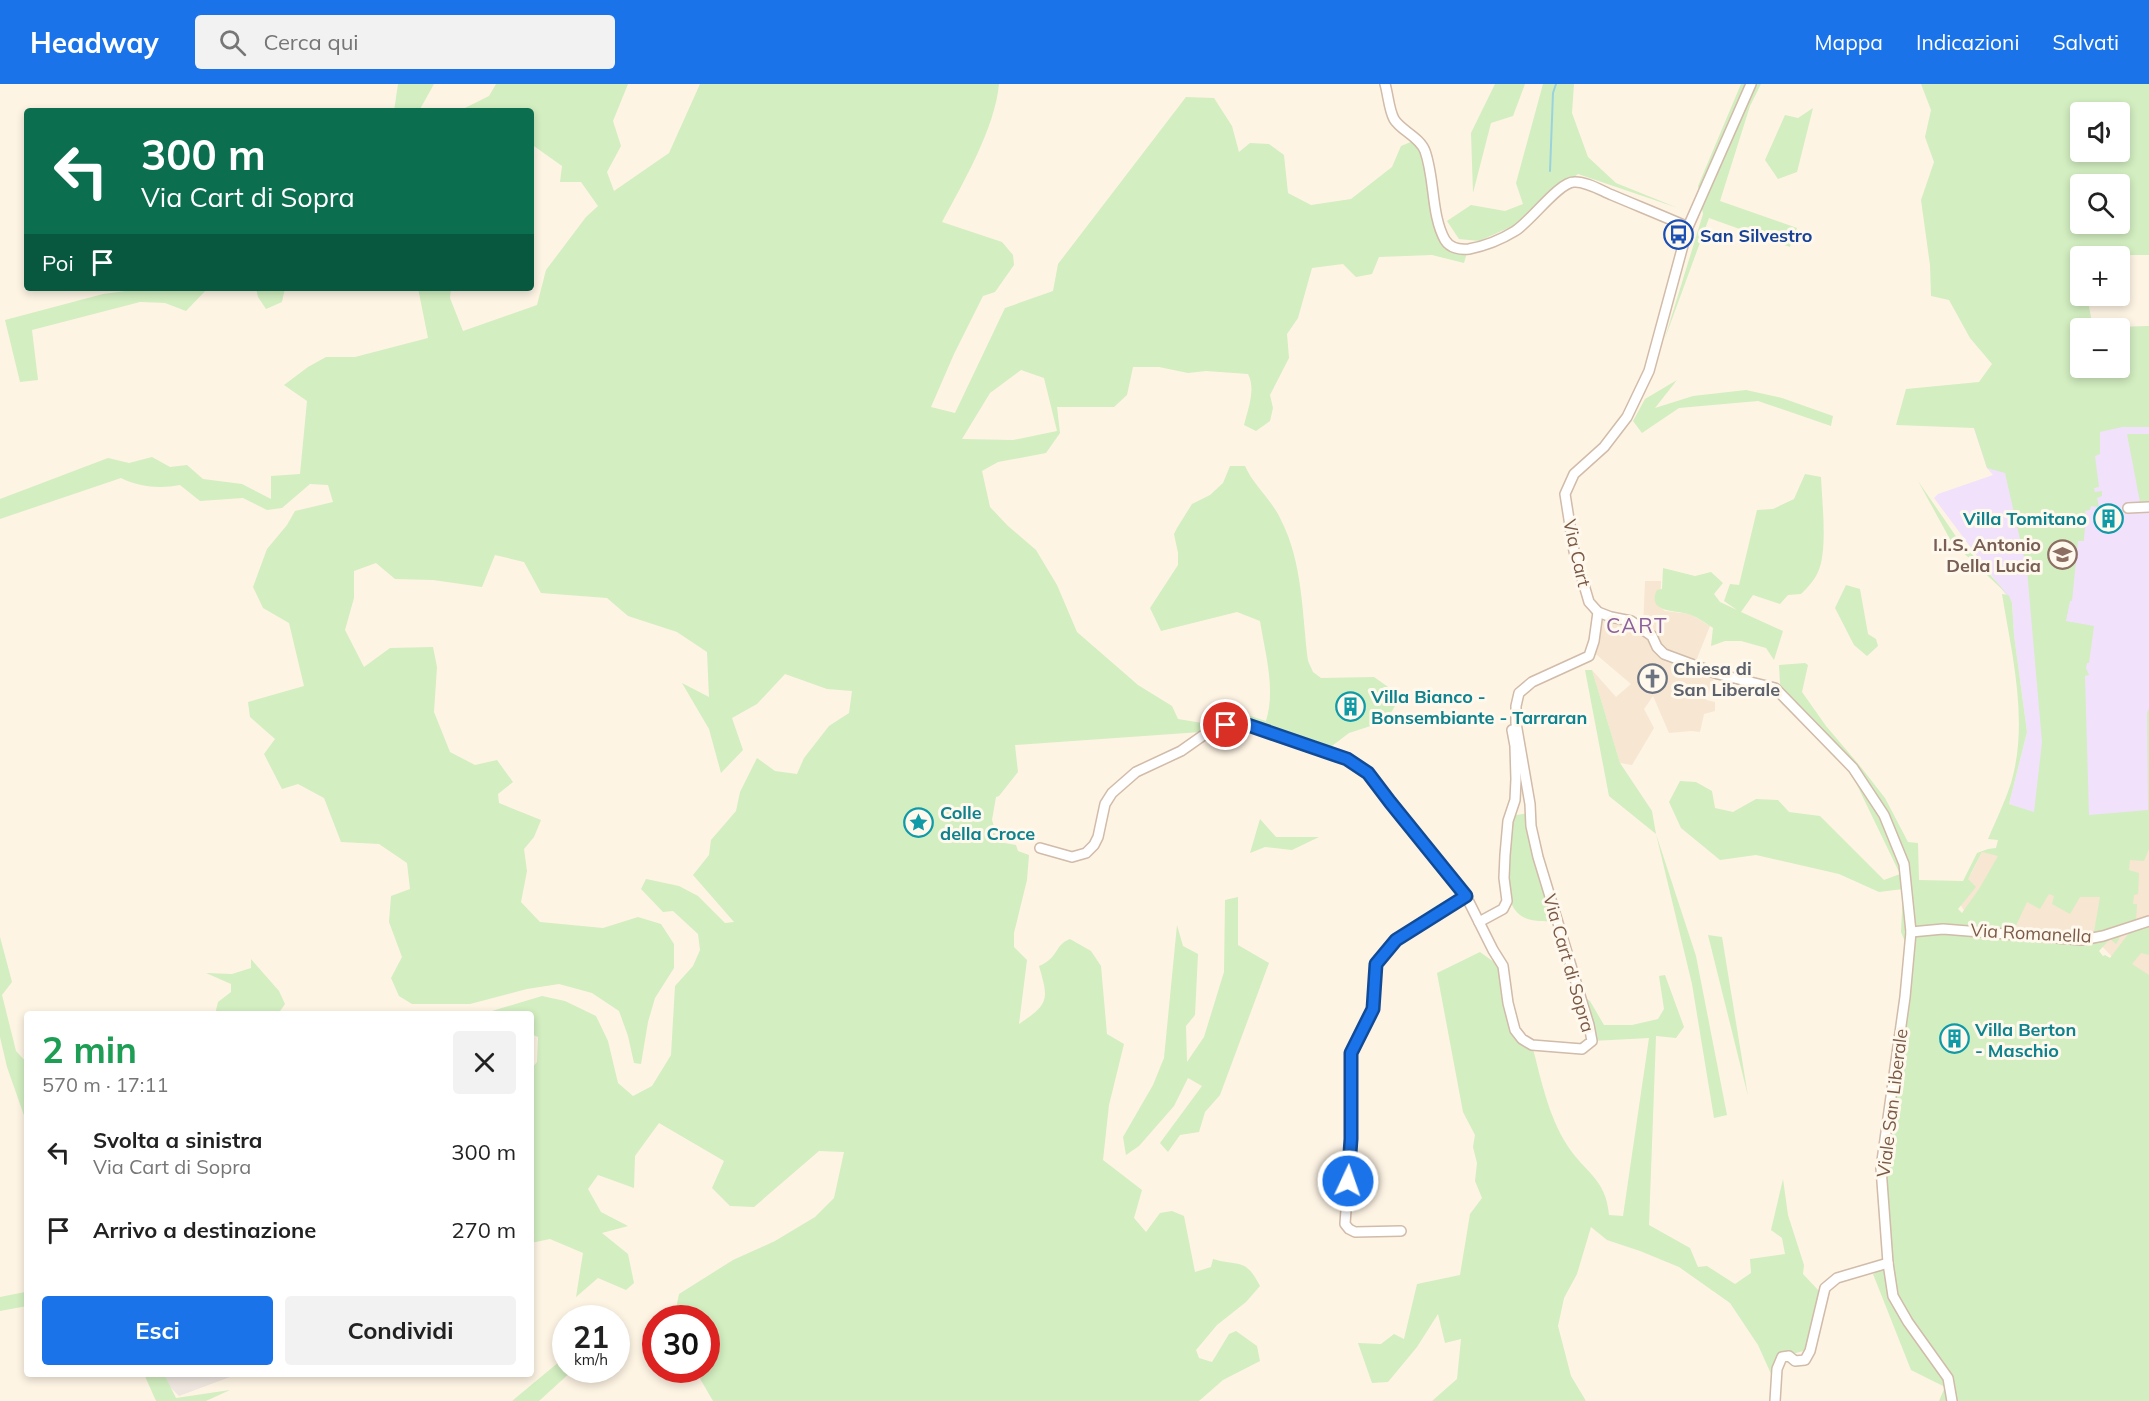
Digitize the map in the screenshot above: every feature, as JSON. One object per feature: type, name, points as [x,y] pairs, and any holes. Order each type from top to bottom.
[{"type":"street","points":[[1385,84],[1394,120],[1410,132],[1425,149],[1441,230],[1446,243],[1455,248],[1479,247],[1516,230],[1539,211],[1558,189],[1565,184],[1575,182],[1594,187],[1688,227]]},
{"type":"street","name":"Via Cart","points":[[1598,612],[1589,602],[1574,551],[1565,494],[1574,474],[1604,447],[1627,417],[1649,370],[1688,227],[1751,84]]},
{"type":"street","points":[[2128,508],[2149,507]]},
{"type":"street","points":[[1479,922],[1503,909],[1507,901],[1504,855],[1508,821],[1515,800],[1512,731],[1514,703],[1519,693],[1532,682],[1589,656],[1594,641],[1598,612],[1631,621],[1652,636],[1657,647],[1664,654],[1718,674],[1775,688],[1853,768],[1884,815],[1904,864],[1911,932]]},
{"type":"street","name":"Via Cart di Sopra","points":[[1040,848],[1072,857],[1086,853],[1098,837],[1105,804],[1112,793],[1136,772],[1181,752],[1208,732],[1226,725],[1245,724],[1347,759],[1368,773],[1466,896],[1503,966],[1508,1003],[1515,1030],[1522,1039],[1532,1045],[1582,1049],[1592,1041],[1589,1025],[1538,857],[1531,826],[1530,804],[1516,723],[1519,693]]},
{"type":"street","points":[[1401,1232],[1355,1232],[1345,1224],[1351,1139],[1351,1053],[1373,1009],[1376,964],[1396,940],[1466,896]]},
{"type":"street","name":"Via Romanella","points":[[1911,932],[1943,928],[2082,940],[2103,936],[2149,921]]},
{"type":"street","name":"Viale San Liberale","points":[[1911,932],[1905,997],[1881,1168],[1887,1263],[1893,1296],[1908,1322],[1948,1378],[1952,1401]]},
{"type":"street","points":[[1775,1401],[1777,1369],[1782,1357],[1789,1356],[1795,1361],[1805,1360],[1810,1351],[1825,1288],[1836,1278],[1887,1263]]},
{"type":"shaded area","name":"I.I.S. Antonio Della Lucia","points":[[2149,326],[2149,811],[2075,817],[2038,814],[2009,804],[2027,732],[2012,603],[1934,498],[1938,494],[1993,475],[1987,468],[1974,428],[1994,359],[2070,367],[2070,378],[2130,378],[2130,327]]},
{"type":"shaded area","points":[[1645,581],[1661,581],[1660,607],[1665,611],[1690,614],[1710,626],[1694,666],[1716,673],[1706,700],[1715,702],[1715,711],[1704,714],[1700,732],[1669,733],[1653,696],[1644,709],[1654,728],[1632,765],[1620,763],[1592,670],[1616,697],[1631,684],[1591,650],[1598,612],[1643,627]]},
{"type":"shaded area","points":[[2149,847],[2149,996],[2099,943],[1992,939],[1971,921],[1954,895],[1971,874],[1982,852]]},
{"type":"shaded area","points":[[162,1377],[230,1377],[179,1396]]},
{"type":"green space","points":[[398,84],[434,84],[421,108],[394,108]]},
{"type":"green space","points":[[496,84],[628,84],[613,121],[621,146],[607,172],[614,191],[669,153],[700,84],[999,84],[985,137],[942,222],[1002,242],[1013,255],[1014,265],[995,292],[983,296],[931,407],[955,413],[1005,308],[1053,291],[1058,264],[1186,97],[1214,98],[1232,126],[1239,152],[1250,143],[1269,144],[1284,155],[1288,193],[1311,205],[1351,199],[1392,167],[1401,146],[1413,141],[1422,151],[1444,245],[1467,253],[1464,263],[1432,255],[1379,257],[1372,274],[1356,277],[1343,264],[1312,268],[1298,318],[1287,334],[1289,358],[1270,395],[1273,408],[1270,421],[1256,431],[1244,425],[1251,393],[1248,374],[1206,371],[1188,373],[1159,367],[1133,367],[1127,395],[1114,407],[1057,407],[1060,433],[1046,453],[998,462],[982,471],[990,507],[1036,550],[1057,585],[1077,632],[1138,685],[1172,706],[1178,719],[1214,725],[1201,732],[1015,745],[1018,772],[996,797],[992,820],[999,842],[1016,845],[1018,851],[1029,855],[1027,880],[1014,933],[1014,947],[1027,960],[1019,1024],[1036,1011],[1044,1000],[1044,987],[1039,966],[1050,959],[1061,945],[1070,939],[1091,951],[1101,966],[1107,1034],[1124,1044],[1109,1105],[1103,1160],[1142,1190],[1134,1218],[1146,1232],[1160,1213],[1172,1211],[1184,1216],[1195,1272],[1211,1267],[1213,1259],[1236,1263],[1246,1267],[1260,1286],[1246,1302],[1217,1325],[1196,1350],[1199,1358],[1212,1362],[1229,1334],[1236,1331],[1257,1346],[1260,1361],[1223,1380],[1199,1401],[713,1401],[703,1383],[720,1383],[720,1305],[677,1305],[679,1294],[733,1260],[775,1241],[815,1217],[834,1198],[844,1152],[819,1151],[754,1207],[730,1206],[712,1188],[724,1161],[659,1123],[635,1156],[634,1188],[598,1175],[588,1189],[601,1212],[628,1226],[602,1233],[628,1254],[634,1283],[626,1290],[598,1278],[576,1297],[583,1253],[550,1239],[534,1242],[534,1066],[537,1062],[538,1037],[534,1035],[534,1011],[492,1011],[542,996],[565,1001],[596,1016],[608,1041],[618,1083],[633,1096],[652,1086],[671,1055],[675,986],[693,966],[700,950],[698,934],[673,911],[663,912],[641,889],[646,879],[679,886],[698,896],[725,923],[734,922],[693,875],[709,855],[711,840],[736,811],[740,792],[757,758],[775,771],[797,774],[804,758],[829,726],[849,713],[852,691],[827,689],[785,674],[757,704],[732,718],[743,750],[721,773],[709,729],[682,683],[709,697],[707,652],[677,632],[628,616],[607,598],[541,593],[524,562],[495,555],[482,587],[433,580],[395,579],[376,563],[354,571],[354,598],[345,630],[364,667],[390,648],[433,647],[437,667],[434,712],[450,752],[475,765],[497,760],[513,782],[498,794],[499,803],[541,820],[534,837],[524,849],[527,871],[521,902],[540,922],[603,928],[638,917],[661,924],[674,944],[674,968],[655,998],[648,1022],[641,1064],[634,1063],[619,1011],[592,993],[559,984],[527,989],[470,1004],[412,1004],[399,996],[391,978],[402,957],[389,922],[391,896],[410,889],[407,863],[379,844],[341,842],[324,798],[298,784],[282,789],[264,754],[275,739],[250,717],[248,702],[304,686],[289,623],[263,608],[253,587],[267,549],[287,525],[295,511],[333,502],[328,485],[310,484],[282,508],[267,510],[243,498],[200,501],[180,485],[150,486],[121,478],[0,519],[0,499],[108,458],[129,463],[152,457],[170,467],[187,465],[203,479],[242,484],[271,499],[271,476],[300,474],[307,401],[284,385],[308,367],[326,357],[355,357],[428,338],[419,291],[451,291],[450,298],[463,331],[537,305],[546,270],[586,217],[598,206],[581,182],[560,182],[562,166],[534,146],[534,108],[465,108],[489,96]],"holes":[[[1021,370],[1044,378],[1057,431],[1013,440],[962,439],[990,393]]]},
{"type":"green space","points":[[1495,84],[1525,84],[1513,116],[1491,123],[1473,193],[1471,133]]},
{"type":"green space","points":[[1543,84],[1574,84],[1572,113],[1588,157],[1616,183],[1678,208],[1578,174],[1515,225],[1479,241],[1459,239],[1447,221],[1471,205],[1505,211],[1523,204],[1516,183]]},
{"type":"green space","points":[[1741,84],[1761,84],[1750,106],[1720,201],[1797,228],[1790,247],[1709,218],[1664,341],[1703,214],[1698,186]]},
{"type":"green space","points":[[1921,84],[2149,84],[2149,255],[2130,255],[2130,246],[2070,246],[2070,306],[2089,306],[2091,318],[2070,318],[2070,378],[2130,378],[2130,327],[2149,326],[2149,427],[2122,427],[2100,432],[2100,454],[2095,456],[2099,487],[2094,488],[2095,492],[2102,491],[2102,496],[2097,498],[2099,507],[2091,506],[2090,510],[2085,511],[2084,541],[2078,541],[2072,601],[2070,601],[2066,621],[2094,626],[2089,663],[2086,668],[2089,675],[2085,676],[2089,815],[2148,810],[2147,713],[2149,708],[2149,849],[2144,861],[2130,860],[2129,870],[2139,873],[2138,894],[2134,895],[2133,904],[2137,904],[2136,922],[2093,938],[2100,897],[2080,897],[2070,914],[2052,904],[2054,896],[2049,894],[2040,909],[2027,902],[2012,934],[1985,932],[1992,939],[2098,943],[2123,932],[2116,944],[2110,939],[2099,951],[2103,956],[2110,958],[2132,929],[2149,924],[2149,955],[2141,953],[2132,964],[2149,975],[2149,1401],[1939,1401],[1945,1387],[1911,1370],[1873,1274],[1893,1263],[1886,1165],[1902,1052],[1911,956],[1901,932],[1903,889],[1879,892],[1839,874],[1756,855],[1720,860],[1681,828],[1669,802],[1680,781],[1696,782],[1712,791],[1715,808],[1733,812],[1756,799],[1778,800],[1789,812],[1820,816],[1884,880],[1900,874],[1857,785],[1843,763],[1810,728],[1781,703],[1779,665],[1805,663],[1808,665],[1802,692],[1826,726],[1885,798],[1908,842],[1918,843],[1919,880],[1963,881],[1977,853],[1996,848],[1998,840],[1988,839],[2011,783],[2019,736],[2017,688],[2002,594],[2008,595],[1951,541],[1918,481],[1955,535],[2009,596],[2012,603],[2027,732],[2009,804],[2034,812],[2042,742],[2027,570],[2005,473],[1987,468],[1974,428],[1896,425],[1906,389],[1979,382],[1992,364],[1970,338],[1949,300],[1931,296],[1930,265],[1921,200],[1934,162],[1925,137],[1931,110]],"holes":[[[1982,852],[1998,856],[1962,913],[1958,909],[1976,887],[1968,879]]]},
{"type":"green space","points":[[1813,108],[1797,172],[1778,179],[1765,160],[1785,115],[1798,118]]},
{"type":"green space","points":[[126,291],[205,291],[186,311],[165,303],[140,302],[32,330],[38,380],[20,382],[5,320],[103,294]]},
{"type":"green space","points":[[257,291],[284,291],[282,302],[266,309]]},
{"type":"green space","points":[[1677,380],[1655,408],[1693,396],[1746,390],[1782,398],[1833,416],[1831,426],[1758,401],[1679,408],[1642,433],[1633,421],[1645,399]]},
{"type":"green space","points":[[2127,434],[2149,434],[2149,501],[2140,502]]},
{"type":"green space","points":[[1230,466],[1245,466],[1273,506],[1288,536],[1298,571],[1308,661],[1313,672],[1321,678],[1374,677],[1401,696],[1386,721],[1349,733],[1324,752],[1323,749],[1238,719],[1244,714],[1266,721],[1269,709],[1269,671],[1260,621],[1237,612],[1161,631],[1150,608],[1178,565],[1174,534],[1177,528],[1192,504],[1210,495],[1223,483]]},
{"type":"green space","points":[[1805,474],[1821,477],[1824,539],[1818,572],[1801,594],[1788,595],[1780,604],[1753,595],[1741,612],[1783,631],[1774,660],[1766,648],[1741,641],[1725,641],[1711,646],[1713,628],[1691,615],[1659,607],[1655,597],[1657,590],[1662,589],[1663,568],[1695,576],[1711,572],[1723,583],[1714,594],[1720,602],[1737,610],[1724,601],[1730,584],[1739,585],[1757,510],[1773,509],[1794,499]]},
{"type":"green space","points":[[1846,585],[1860,589],[1868,634],[1876,639],[1878,646],[1867,656],[1854,645],[1835,608]]},
{"type":"green space","points":[[1585,670],[1592,670],[1620,763],[1652,811],[1656,834],[1609,796]]},
{"type":"green space","points":[[1530,813],[1558,922],[1525,918],[1516,911],[1510,900],[1507,887],[1506,856],[1510,816]]},
{"type":"green space","points":[[1260,819],[1276,837],[1319,837],[1292,850],[1265,847],[1250,853]]},
{"type":"green space","points":[[1656,834],[1696,956],[1727,1115],[1714,1118],[1692,984]]},
{"type":"green space","points":[[1238,897],[1238,945],[1269,963],[1220,1095],[1205,1112],[1199,1132],[1180,1135],[1168,1152],[1160,1143],[1202,1086],[1188,1078],[1174,1106],[1139,1146],[1126,1155],[1123,1137],[1153,1085],[1164,1058],[1177,925],[1183,946],[1198,954],[1195,1015],[1186,1026],[1187,1062],[1204,1037],[1224,972],[1225,900]]},
{"type":"green space","points":[[1708,935],[1722,937],[1748,1096]]},
{"type":"green space","points":[[0,937],[12,982],[2,995],[16,1051],[24,1060],[24,1115],[7,1067],[0,1037]]},
{"type":"green space","points":[[1480,952],[1501,967],[1516,1037],[1532,1045],[1555,1122],[1567,1145],[1604,1192],[1609,1215],[1623,1216],[1649,1038],[1592,1041],[1580,994],[1590,1001],[1604,1025],[1632,1025],[1658,1019],[1664,1009],[1659,976],[1665,975],[1684,1027],[1676,1038],[1656,1036],[1649,1225],[1690,1248],[1698,1267],[1707,1266],[1735,1284],[1751,1273],[1750,1259],[1785,1254],[1782,1238],[1771,1230],[1783,1179],[1788,1215],[1804,1265],[1803,1274],[1820,1292],[1807,1350],[1778,1358],[1772,1376],[1758,1345],[1730,1303],[1679,1267],[1607,1240],[1591,1227],[1577,1274],[1564,1298],[1558,1326],[1571,1376],[1586,1401],[1432,1401],[1457,1379],[1461,1339],[1445,1343],[1438,1314],[1417,1347],[1388,1382],[1372,1383],[1358,1343],[1381,1344],[1394,1334],[1404,1339],[1417,1284],[1460,1275],[1470,1214],[1482,1198],[1475,1181],[1477,1163],[1473,1147],[1475,1135],[1463,1112],[1437,973]]},
{"type":"green space","points":[[251,959],[279,991],[285,1004],[280,1011],[216,1011],[218,1002],[231,992],[231,984],[206,973],[232,974],[251,968]]},
{"type":"green space","points":[[24,1292],[24,1307],[0,1311],[0,1297]]},
{"type":"green space","points":[[552,1368],[552,1383],[559,1383],[539,1401],[512,1401]]},
{"type":"green space","points":[[145,1377],[166,1377],[176,1398],[230,1390],[206,1401],[156,1401]]},
{"type":"waterway","points":[[1550,171],[1553,93],[1556,84]]},
{"type":"place","name":"San Silvestro","points":[[1679,235]]},
{"type":"place","name":"Villa Tomitano","points":[[2108,518]]},
{"type":"place","name":"I.I.S. Antonio Della Lucia","points":[[2062,554]]},
{"type":"place","name":"Chiesa di San Liberale","points":[[1652,678]]},
{"type":"place","name":"Villa Bianco - Bonsembiante - Tarraran","points":[[1350,706]]},
{"type":"place","name":"Colle della Croce","points":[[919,822]]},
{"type":"place","name":"Villa Berton - Maschio","points":[[1954,1039]]},
{"type":"district","name":"CART","points":[[1637,625]]},
{"type":"route","points":[[1226,725],[1245,724],[1347,759],[1368,773],[1466,896],[1396,940],[1376,964],[1373,1009],[1351,1053],[1351,1139],[1348,1181]]}]
